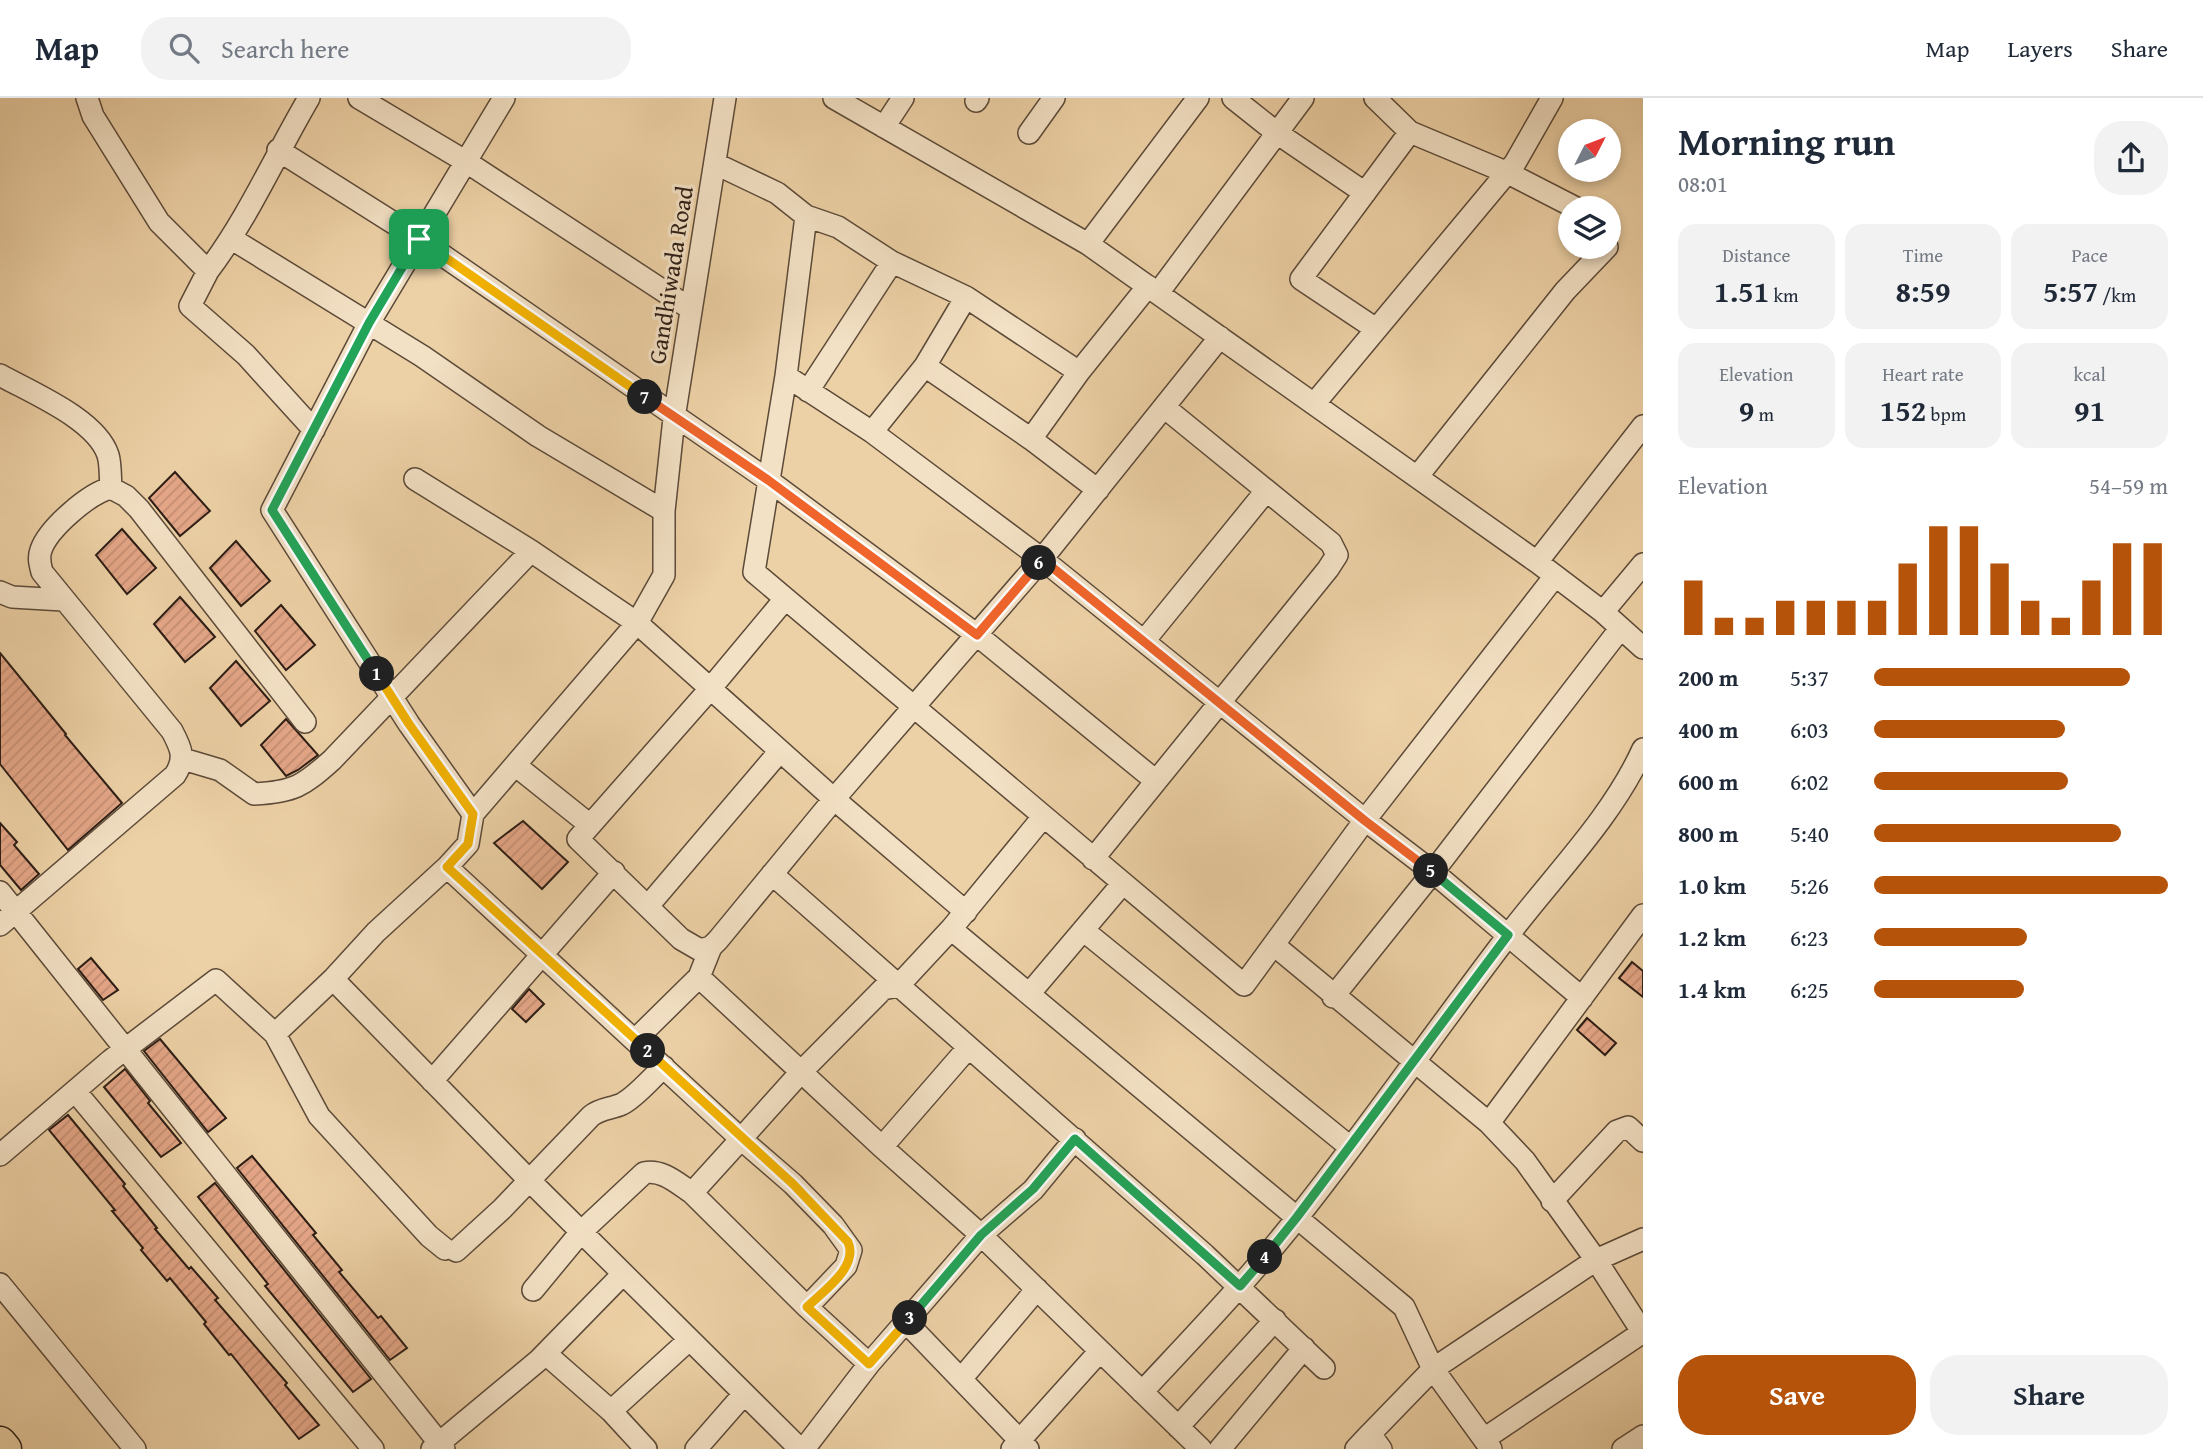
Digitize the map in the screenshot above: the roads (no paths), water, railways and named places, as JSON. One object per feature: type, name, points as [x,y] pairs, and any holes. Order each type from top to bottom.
[{"type":"highway","points":[[0,1443],[5,1449]]},
{"type":"street","points":[[87,98],[93,116],[159,222],[208,271]]},
{"type":"street","points":[[309,98],[278,150],[232,239],[208,271],[190,306],[246,355],[314,430]]},
{"type":"street","points":[[359,98],[466,161],[691,309]]},
{"type":"street","points":[[275,1034],[468,844],[473,814],[409,724],[272,510],[369,323],[504,98]]},
{"type":"street","name":"Gandhiwada Road","points":[[473,814],[637,623],[664,575],[664,511],[674,418],[725,98]]},
{"type":"street","points":[[834,98],[1088,244],[1537,562],[1603,612],[1643,649]]},
{"type":"street","points":[[884,127],[904,98]]},
{"type":"street","points":[[1029,133],[1054,98]]},
{"type":"street","points":[[1088,244],[1198,98]]},
{"type":"street","points":[[1233,98],[1365,193]]},
{"type":"street","points":[[1031,439],[1079,372],[1153,290],[1303,98]]},
{"type":"street","points":[[1375,98],[1410,132],[1508,173],[1558,199]]},
{"type":"street","points":[[1314,404],[1508,173],[1552,98]]},
{"type":"street","points":[[1376,329],[1301,279],[1410,132]]},
{"type":"street","points":[[278,150],[419,239],[674,418],[768,480],[977,635],[1156,780]]},
{"type":"street","points":[[716,164],[777,193],[806,216],[838,227],[892,262],[966,297],[1079,372]]},
{"type":"street","points":[[806,216],[786,376],[754,572],[1244,985],[1364,820],[1555,576]]},
{"type":"street","points":[[232,239],[422,355],[538,436],[664,511]]},
{"type":"street","points":[[1417,477],[1565,291],[1595,259]]},
{"type":"street","points":[[808,391],[892,262]]},
{"type":"street","points":[[872,432],[925,366],[966,297]]},
{"type":"street","points":[[635,1040],[699,977],[710,947],[1042,559],[1220,337]]},
{"type":"street","points":[[925,366],[1031,439],[1098,490]]},
{"type":"street","points":[[0,375],[55,405],[85,425],[101,441],[109,457],[111,488]]},
{"type":"street","points":[[786,376],[872,432],[1042,559],[1364,820],[1433,872],[1582,998]]},
{"type":"street","points":[[1093,859],[1337,555],[1331,543],[1164,407]]},
{"type":"street","points":[[1537,562],[1643,426]]},
{"type":"street","points":[[415,479],[531,551],[637,623],[834,799],[966,912]]},
{"type":"street","points":[[8,919],[175,775],[183,759],[182,750],[172,731],[42,572],[40,551],[77,506],[111,488],[139,509],[305,722]]},
{"type":"street","points":[[1144,641],[1266,491]]},
{"type":"street","points":[[183,759],[220,771],[254,793],[294,789],[311,779],[531,551]]},
{"type":"street","points":[[1603,612],[1643,564]]},
{"type":"street","points":[[0,592],[12,597],[63,600]]},
{"type":"street","points":[[710,947],[700,950],[691,947],[578,839],[785,599]]},
{"type":"street","points":[[1333,997],[1620,629]]},
{"type":"street","points":[[1142,1392],[1240,1286],[1297,1217],[1508,935],[1612,804],[1643,749]]},
{"type":"street","points":[[648,906],[780,751]]},
{"type":"street","points":[[515,765],[590,825]]},
{"type":"street","points":[[692,1192],[801,1072],[883,989],[898,986],[966,912],[1043,817]]},
{"type":"street","points":[[447,867],[793,1184],[848,1242],[851,1257],[846,1266],[807,1307]]},
{"type":"street","points":[[432,1081],[614,872]]},
{"type":"street","points":[[772,874],[1240,1286],[1324,1368]]},
{"type":"street","points":[[1029,994],[1123,883]]},
{"type":"street","points":[[0,892],[8,919],[125,1050],[439,1447],[546,1354],[623,1274]]},
{"type":"street","points":[[1489,1123],[1643,915]]},
{"type":"street","points":[[951,929],[1404,1307],[1433,1370],[1488,1444],[1643,1333],[1596,1260],[1525,1161],[1489,1123],[1333,997],[1274,945]]},
{"type":"street","points":[[1083,930],[1350,1147]]},
{"type":"street","points":[[699,977],[881,1147],[981,1235],[1201,1449]]},
{"type":"street","points":[[333,979],[581,1233],[802,1449],[869,1364],[981,1235],[1033,1189],[1075,1139]]},
{"type":"street","points":[[0,1155],[125,1050],[216,980],[275,1034],[319,1116],[429,1236],[450,1250],[530,1180],[599,1109],[628,1100],[664,1067]]},
{"type":"street","points":[[881,1147],[968,1048]]},
{"type":"street","points":[[75,1091],[373,1449]]},
{"type":"street","points":[[1552,1201],[1617,1131],[1628,1128],[1643,1141]]},
{"type":"street","points":[[533,1290],[581,1233],[644,1173],[653,1171],[692,1192],[807,1307],[869,1364]]},
{"type":"street","points":[[1369,1444],[1433,1370],[1596,1260],[1643,1239]]},
{"type":"street","points":[[0,1284],[135,1449]]},
{"type":"street","points":[[961,1379],[1037,1289]]},
{"type":"street","points":[[1178,1427],[1275,1320]]},
{"type":"street","points":[[906,1322],[1020,1446],[1100,1351]]},
{"type":"street","points":[[611,1411],[689,1340]]},
{"type":"street","points":[[1220,1449],[1304,1348]]},
{"type":"street","points":[[546,1354],[611,1411],[646,1449]]},
{"type":"street","points":[[695,1449],[744,1394]]},
{"type":"street","points":[[1623,1449],[1643,1436]]}]
